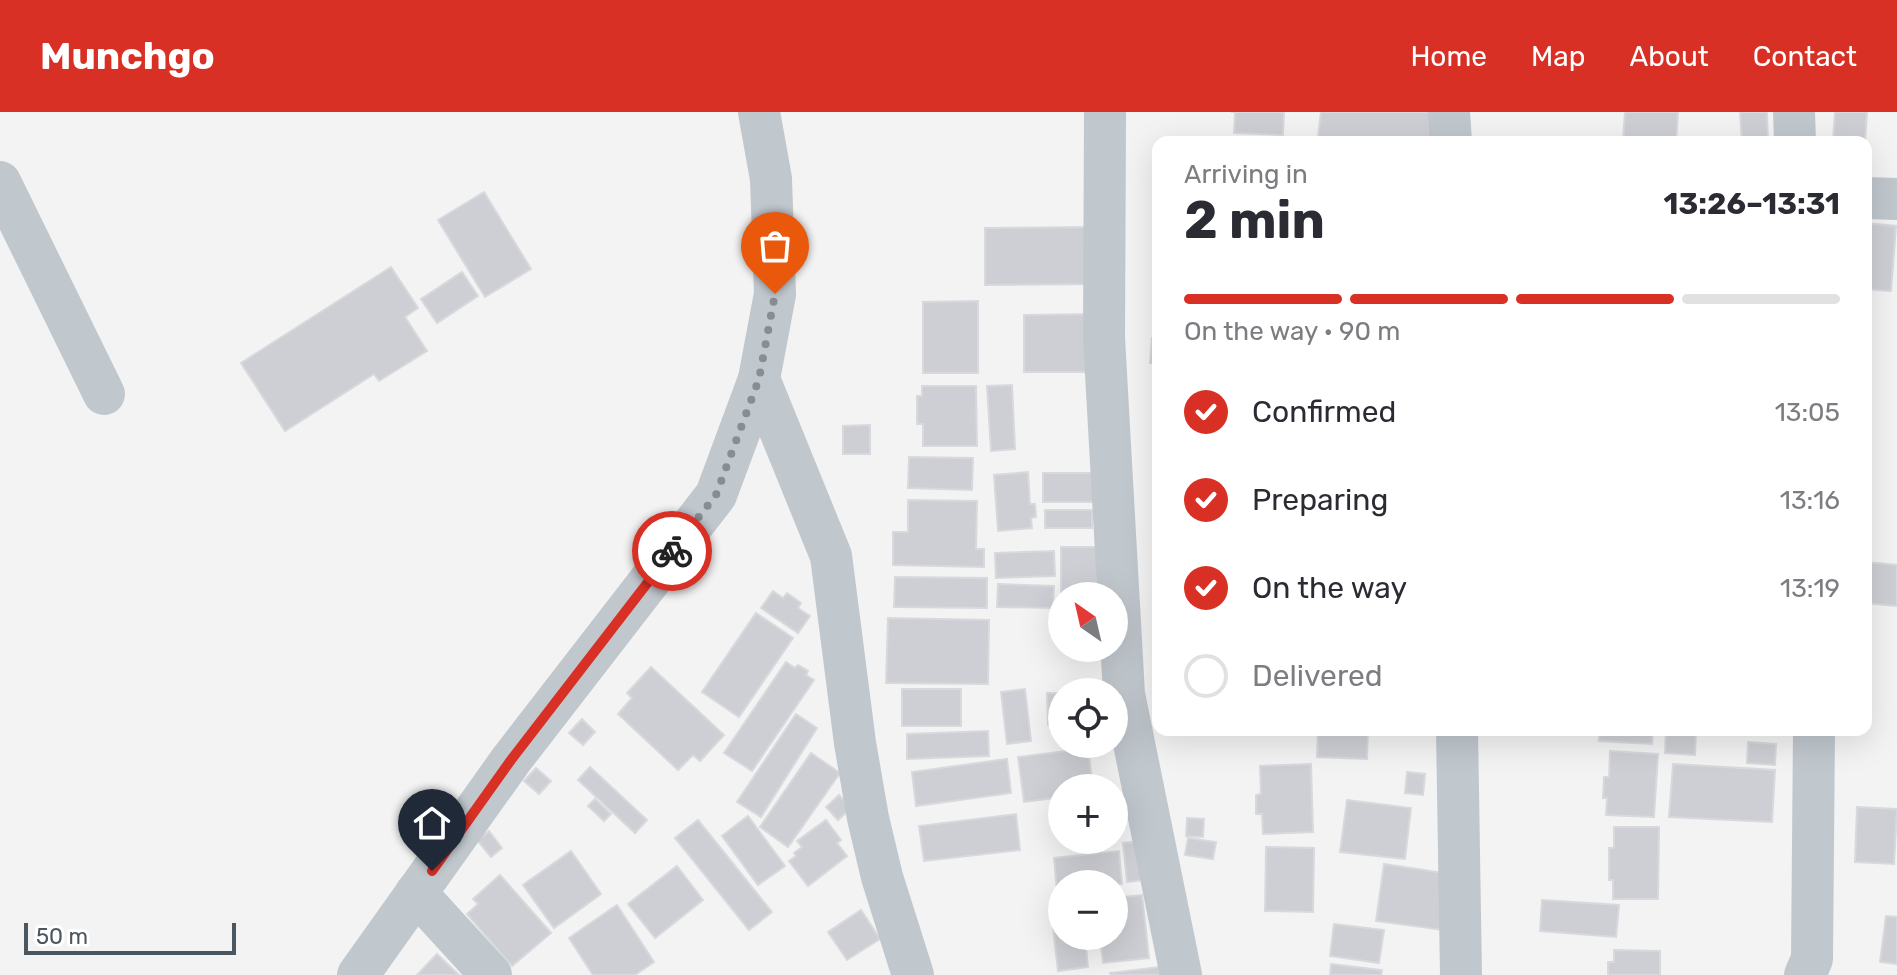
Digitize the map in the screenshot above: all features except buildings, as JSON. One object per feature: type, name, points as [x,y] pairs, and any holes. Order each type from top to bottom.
[{"type":"street","points":[[358,975],[511,760],[716,495],[759,379],[775,294],[771,179],[759,112]]},
{"type":"street","points":[[1105,112],[1104,338],[1124,694],[1181,975]]},
{"type":"street","points":[[1449,112],[1451,136]]},
{"type":"street","points":[[1794,112],[1795,136]]},
{"type":"street","points":[[0,182],[104,394]]},
{"type":"street","points":[[1872,198],[1897,199]]},
{"type":"street","points":[[759,379],[831,556],[868,818],[882,877],[913,975]]},
{"type":"street","points":[[1457,736],[1461,975]]},
{"type":"street","points":[[1805,975],[1812,959],[1814,736]]},
{"type":"street","points":[[416,893],[491,975]]},
{"type":"way so far","points":[[672,551],[716,495],[759,379],[775,294]]},
{"type":"route","points":[[432,871],[511,760],[672,551]]}]
